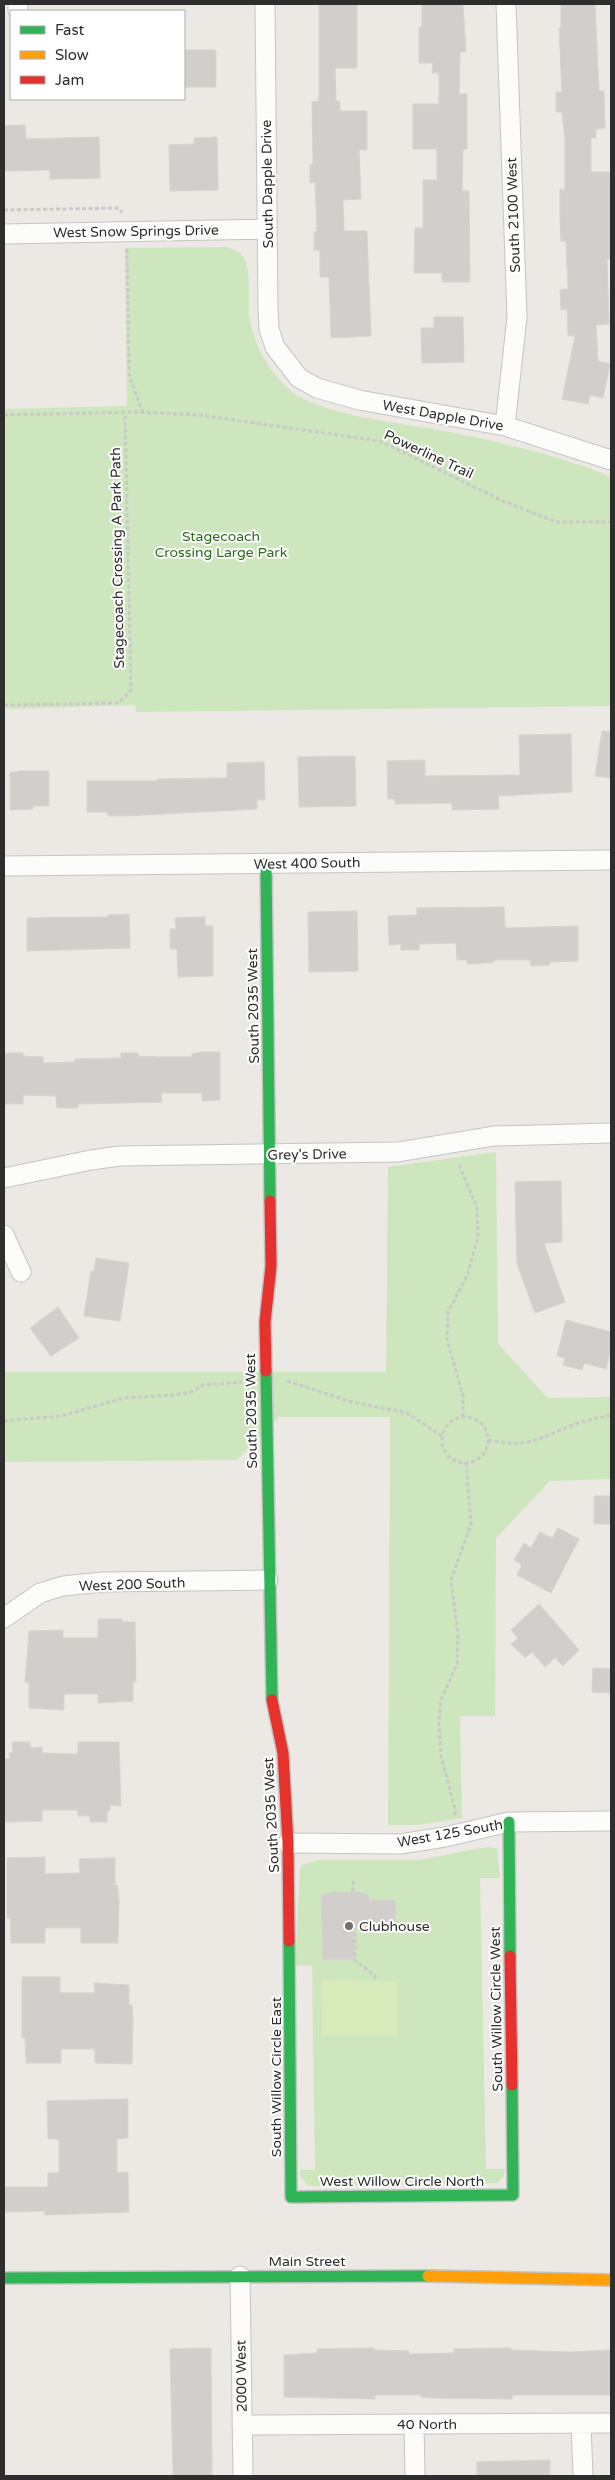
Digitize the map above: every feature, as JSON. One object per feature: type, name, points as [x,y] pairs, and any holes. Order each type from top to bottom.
[{"type":"street","name":"South Dapple Drive","points":[[265,4],[269,329],[275,347],[284,360]]},
{"type":"street","name":"South 2100 West","points":[[505,426],[517,317],[506,4]]},
{"type":"street","name":"West Snow Springs Drive","points":[[4,234],[267,229]]},
{"type":"street","name":"West Dapple Drive","points":[[284,360],[299,378],[334,394],[505,426],[611,460]]},
{"type":"street","name":"West 400 South","points":[[4,866],[611,860]]},
{"type":"street","name":"South 2035 West","points":[[266,864],[270,1266],[265,1322],[264,1381],[268,1580],[271,1695],[283,1753],[288,1843],[290,1957]]},
{"type":"street","name":"Grey's Drive","points":[[4,1178],[120,1156],[398,1152],[494,1136],[611,1133]]},
{"type":"street","points":[[4,1235],[21,1272]]},
{"type":"street","name":"West 200 South","points":[[4,1618],[40,1593],[63,1586],[103,1582],[268,1580]]},
{"type":"street","name":"West 125 South","points":[[288,1843],[400,1844],[509,1822],[611,1820]]},
{"type":"street","name":"South Willow Circle West","points":[[509,1822],[513,2195]]},
{"type":"street","name":"South Willow Circle East","points":[[290,1957],[291,2197]]},
{"type":"street","name":"West Willow Circle North","points":[[291,2197],[513,2195]]},
{"type":"street","name":"Main Street","points":[[4,2278],[394,2275],[611,2280]]},
{"type":"street","name":"2000 West","points":[[240,2276],[243,2476]]},
{"type":"street","points":[[581,2423],[583,2476]]},
{"type":"street","name":"40 North","points":[[242,2426],[611,2423]]},
{"type":"street","points":[[414,2424],[415,2476]]},
{"type":"path","points":[[4,210],[117,208],[125,215],[127,231],[129,375],[143,413]]},
{"type":"path","points":[[4,415],[124,413]]},
{"type":"path","name":"Powerline Trail","points":[[124,413],[200,415],[380,441],[503,501],[556,522],[611,522]]},
{"type":"path","name":"Stagecoach Crossing A Park Path","points":[[4,705],[119,703],[131,690],[124,413]]},
{"type":"path","points":[[459,1165],[477,1206],[478,1238],[467,1276],[448,1312],[447,1340],[464,1396],[462,1417]]},
{"type":"path","points":[[279,1381],[286,1381],[352,1402],[407,1413],[442,1436]]},
{"type":"path","points":[[4,1421],[61,1416],[124,1398],[174,1395],[191,1392],[203,1385],[222,1382],[246,1382]]},
{"type":"path","points":[[488,1440],[506,1444],[525,1444],[547,1437],[572,1425],[611,1415]]},
{"type":"path","points":[[462,1417],[470,1417],[482,1425],[488,1440],[483,1454],[477,1460],[466,1463],[454,1461],[448,1456],[444,1450],[442,1436],[449,1423],[462,1417]]},
{"type":"path","points":[[455,1819],[456,1809],[442,1756],[439,1725],[441,1700],[456,1664],[458,1635],[451,1580],[471,1524],[466,1463]]},
{"type":"path","points":[[353,1882],[353,1892]]},
{"type":"path","points":[[355,1926],[355,1960],[375,1976],[374,1981]]},
{"type":"green space","name":"Stagecoach Crossing Large Park","points":[[228,247],[241,254],[245,260],[249,276],[250,321],[252,331],[264,359],[283,384],[305,400],[346,413],[514,446],[573,463],[611,477],[611,706],[136,712],[135,705],[4,709],[4,409],[127,406],[125,248]]},
{"type":"green space","points":[[496,1152],[498,1344],[548,1398],[611,1397],[611,1479],[550,1481],[496,1538],[495,1716],[460,1716],[462,1818],[418,1825],[388,1825],[390,1417],[279,1417],[237,1460],[4,1462],[4,1372],[386,1372],[388,1167]]},
{"type":"green space","points":[[487,1847],[497,1848],[500,1878],[480,1878],[486,2169],[505,2169],[504,2176],[497,2183],[308,2186],[301,2177],[299,2170],[315,2170],[312,1966],[295,1965],[300,1868],[304,1864],[318,1860],[418,1860]]},
{"type":"green space","points":[[321,1980],[397,1982],[397,2036],[322,2036]]},
{"type":"building","points":[[319,4],[357,4],[357,68],[335,68],[336,101],[340,101],[340,111],[367,111],[367,150],[359,150],[361,199],[343,200],[344,231],[367,231],[371,336],[331,338],[329,277],[320,277],[320,250],[314,250],[314,232],[317,231],[315,182],[310,183],[310,165],[313,165],[312,102],[319,101]]},
{"type":"building","points":[[422,4],[463,4],[466,52],[460,52],[459,94],[467,94],[467,149],[463,149],[462,191],[469,191],[470,282],[442,282],[442,273],[414,273],[415,228],[423,228],[423,180],[437,180],[437,149],[413,149],[413,104],[439,104],[439,73],[432,73],[433,63],[419,63],[419,27],[422,27]]},
{"type":"building","points":[[561,4],[595,4],[599,91],[604,91],[605,128],[596,129],[596,138],[591,138],[591,172],[610,172],[611,259],[607,259],[609,324],[596,325],[598,361],[610,364],[603,398],[590,395],[588,404],[562,399],[575,336],[568,336],[567,309],[561,310],[560,290],[568,289],[566,241],[561,241],[560,219],[560,189],[565,190],[565,139],[562,112],[556,112],[556,92],[562,92],[559,28],[561,28]]},
{"type":"building","points":[[185,50],[216,50],[216,87],[185,87]]},
{"type":"building","points":[[25,125],[26,139],[99,137],[100,178],[50,179],[50,170],[4,171],[4,126]]},
{"type":"building","points":[[217,137],[218,190],[170,191],[169,145],[194,144],[194,138]]},
{"type":"building","points":[[434,317],[463,317],[464,362],[422,363],[421,328],[434,328]]},
{"type":"building","points":[[602,731],[611,732],[611,778],[595,776]]},
{"type":"building","points":[[571,734],[572,792],[498,796],[499,809],[452,810],[452,803],[395,804],[395,799],[388,799],[387,761],[425,760],[425,776],[520,775],[519,735]]},
{"type":"building","points":[[355,756],[356,806],[299,807],[298,757]]},
{"type":"building","points":[[264,762],[265,800],[257,800],[257,809],[124,816],[109,816],[107,812],[87,812],[87,781],[227,778],[227,763]]},
{"type":"building","points":[[19,771],[49,771],[49,806],[33,806],[33,809],[10,810],[10,773]]},
{"type":"building","points":[[504,907],[505,928],[578,926],[578,961],[550,962],[550,965],[531,966],[530,960],[494,960],[494,962],[467,964],[467,960],[457,960],[456,943],[419,944],[419,950],[401,950],[401,944],[389,945],[388,916],[417,915],[417,908]]},
{"type":"building","points":[[357,911],[358,971],[309,972],[308,912]]},
{"type":"building","points":[[129,914],[130,948],[27,951],[27,918],[108,917],[108,915]]},
{"type":"building","points":[[205,917],[205,926],[213,926],[213,976],[178,977],[177,949],[170,949],[170,929],[176,929],[175,918]]},
{"type":"building","points":[[220,1052],[220,1100],[202,1101],[202,1093],[161,1093],[162,1102],[78,1104],[78,1108],[57,1108],[56,1096],[23,1095],[23,1104],[4,1104],[5,1053],[23,1053],[23,1056],[43,1057],[43,1063],[75,1062],[75,1059],[121,1058],[121,1053],[138,1053],[138,1056],[192,1057],[192,1054]]},
{"type":"building","points":[[561,1181],[562,1242],[544,1243],[565,1302],[535,1313],[517,1264],[515,1182]]},
{"type":"building","points":[[96,1258],[129,1263],[120,1321],[84,1316],[91,1271],[94,1271]]},
{"type":"building","points":[[58,1307],[79,1338],[51,1356],[30,1328]]},
{"type":"building","points":[[566,1320],[611,1332],[611,1349],[606,1369],[584,1363],[582,1370],[563,1365],[565,1358],[557,1356]]},
{"type":"building","points":[[594,1496],[611,1496],[611,1524],[594,1524]]},
{"type":"building","points":[[558,1528],[579,1539],[551,1593],[517,1575],[522,1565],[514,1560],[524,1543],[531,1548],[540,1532],[552,1538]]},
{"type":"building","points":[[539,1604],[579,1650],[563,1666],[555,1658],[545,1667],[532,1652],[525,1658],[511,1644],[518,1638],[511,1630]]},
{"type":"building","points":[[98,1619],[122,1619],[122,1622],[135,1622],[136,1682],[133,1682],[133,1701],[98,1703],[98,1694],[64,1694],[64,1710],[29,1708],[29,1682],[25,1683],[29,1631],[63,1630],[63,1638],[98,1638]]},
{"type":"building","points":[[593,1668],[611,1669],[611,1693],[592,1692]]},
{"type":"building","points":[[12,1742],[30,1742],[30,1748],[42,1747],[42,1753],[78,1754],[78,1742],[119,1742],[121,1806],[110,1805],[110,1811],[107,1811],[107,1822],[90,1822],[90,1816],[78,1816],[78,1810],[42,1810],[42,1821],[4,1822],[4,1759],[10,1759],[9,1753],[13,1753]]},
{"type":"building","points":[[45,1857],[45,1874],[80,1873],[79,1859],[115,1858],[115,1885],[117,1885],[119,1900],[118,1943],[81,1943],[81,1928],[45,1928],[45,1943],[11,1943],[10,1918],[7,1918],[7,1858]]},
{"type":"building","name":"Clubhouse","points":[[332,1892],[360,1892],[368,1894],[369,1900],[395,1900],[396,1926],[353,1926],[354,1960],[323,1960],[321,1895]]},
{"type":"building","points":[[22,1977],[60,1977],[60,1993],[95,1993],[94,1983],[129,1985],[129,2005],[132,2005],[133,2020],[132,2064],[95,2063],[95,2049],[61,2049],[61,2063],[26,2063],[25,2038],[22,2038]]},
{"type":"building","points":[[128,2099],[128,2138],[117,2139],[117,2173],[128,2172],[129,2212],[45,2215],[45,2211],[4,2212],[4,2187],[48,2187],[48,2173],[59,2173],[59,2139],[48,2139],[47,2101]]},
{"type":"building","points":[[211,2348],[212,2476],[173,2476],[170,2349]]},
{"type":"building","points":[[374,2348],[374,2350],[409,2351],[409,2354],[454,2353],[454,2349],[511,2348],[511,2350],[570,2352],[611,2350],[611,2395],[512,2395],[512,2399],[433,2398],[421,2397],[421,2395],[375,2395],[375,2399],[284,2397],[284,2355],[317,2353],[317,2349]]},
{"type":"building","points":[[550,2460],[550,2476],[477,2476],[477,2462]]},
{"type":"traffic: fast","points":[[266,863],[270,1201]]},
{"type":"traffic: fast","points":[[266,1371],[272,1700]]},
{"type":"traffic: fast","points":[[509,1822],[510,1956]]},
{"type":"traffic: fast","points":[[289,1941],[291,2197],[513,2195],[512,2085]]},
{"type":"traffic: fast","points":[[4,2278],[428,2276]]},
{"type":"traffic: slow","points":[[428,2276],[611,2280]]},
{"type":"traffic: jam","points":[[266,1371],[265,1322],[271,1266],[270,1201]]},
{"type":"traffic: jam","points":[[272,1700],[283,1753],[288,1843],[289,1941]]},
{"type":"traffic: jam","points":[[510,1956],[512,2085]]},
{"type":"place","name":"Clubhouse","points":[[349,1926]]}]
